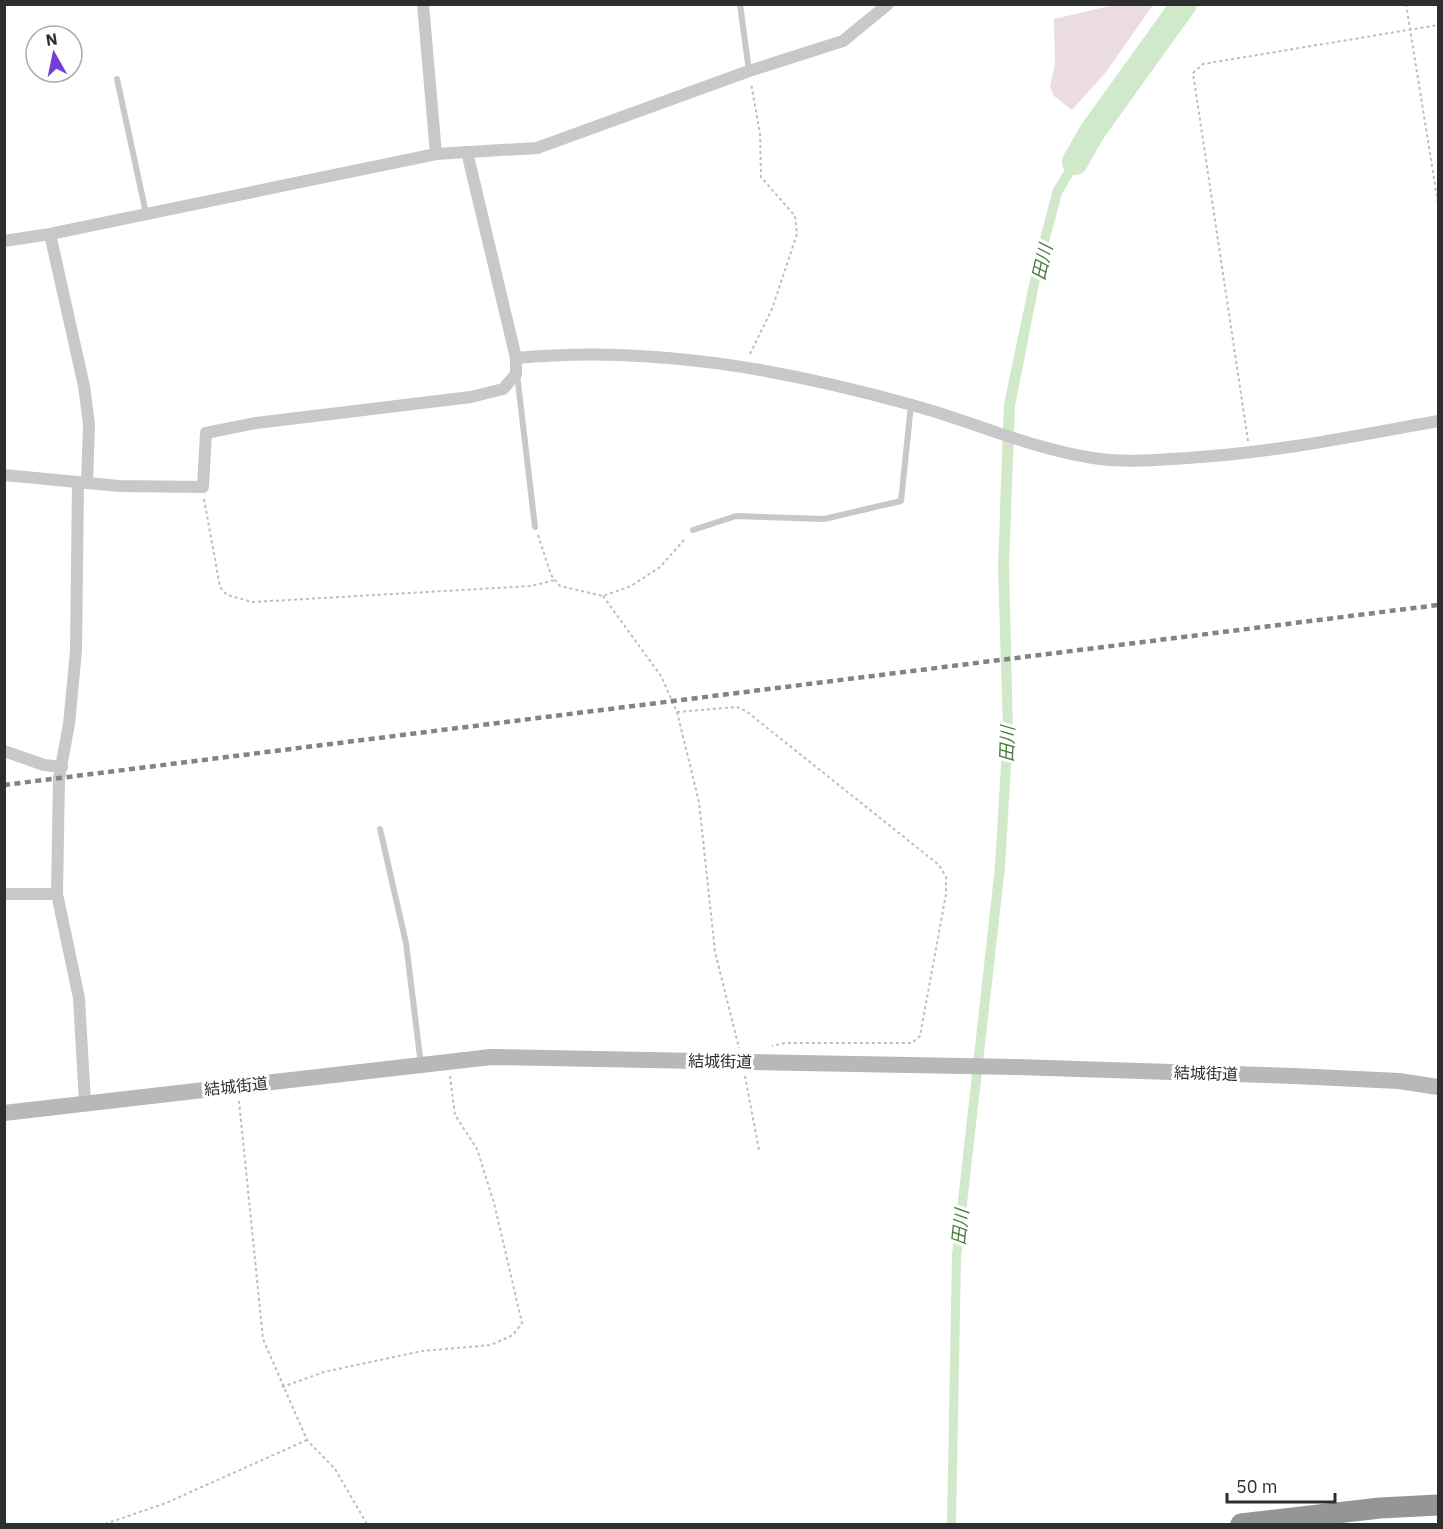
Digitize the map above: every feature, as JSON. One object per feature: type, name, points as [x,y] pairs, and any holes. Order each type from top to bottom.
[{"type":"highway","points":[[1241,1524],[1380,1508],[1438,1505]]},
{"type":"street","points":[[423,4],[436,154]]},
{"type":"street","points":[[4,241],[50,234],[436,154],[537,148],[749,71],[843,41],[888,4]]},
{"type":"street","points":[[4,476],[82,483],[203,487],[206,434],[256,423],[471,397],[503,389],[516,374],[516,358],[467,152]]},
{"type":"street","points":[[50,234],[84,386],[89,424],[82,483],[76,651],[59,778],[57,894],[79,998],[86,1103]]},
{"type":"street","points":[[516,358],[568,352],[643,354],[744,366],[911,405],[1038,445],[1091,458],[1132,462],[1250,454],[1438,421]]},
{"type":"street","points":[[4,751],[44,765],[62,767]]},
{"type":"street","points":[[4,894],[57,894]]},
{"type":"street","name":"結城街道","points":[[4,1113],[491,1057],[741,1058],[1318,1077],[1399,1081],[1438,1087]]},
{"type":"lane","points":[[740,4],[749,71]]},
{"type":"lane","points":[[117,79],[146,213]]},
{"type":"lane","points":[[516,374],[535,526]]},
{"type":"lane","points":[[693,530],[736,516],[824,519],[901,501],[911,405]]},
{"type":"lane","points":[[380,829],[406,943],[421,1065]]},
{"type":"path","points":[[1406,4],[1438,203]]},
{"type":"path","points":[[1250,454],[1193,73],[1203,64],[1438,25]]},
{"type":"path","points":[[744,366],[772,309],[797,234],[795,216],[761,177],[760,134],[749,71]]},
{"type":"path","points":[[203,487],[220,587],[227,595],[253,602],[531,586],[555,580]]},
{"type":"path","points":[[535,526],[551,575],[560,586],[603,596],[631,586],[660,567],[693,530]]},
{"type":"path","points":[[603,596],[661,676],[677,712],[699,802],[715,952],[741,1058],[759,1150]]},
{"type":"path","points":[[677,712],[737,707],[746,711],[939,866],[946,877],[946,894],[920,1036],[912,1043],[785,1043],[766,1048]]},
{"type":"path","points":[[282,1387],[324,1372],[423,1351],[491,1345],[513,1335],[522,1323],[494,1203],[477,1149],[455,1114],[448,1062]]},
{"type":"path","points":[[237,1087],[263,1339],[307,1440],[335,1469],[368,1524]]},
{"type":"path","points":[[105,1524],[166,1503],[307,1440]]},
{"type":"shaded area","points":[[1118,4],[1153,5],[1106,72],[1072,110],[1054,96],[1050,86],[1055,64],[1054,19]]},
{"type":"water","points":[[1089,129],[1096,134],[1062,194],[1043,264],[1015,406],[1009,566],[1013,732],[1005,867],[961,1257],[956,1524],[947,1524],[952,1255],[995,866],[1003,731],[998,566],[1004,404],[1034,261],[1053,189]]},
{"type":"waterway","name":"田川","points":[[1075,162],[1092,132],[1184,4]]},
{"type":"railway","points":[[4,785],[1438,605]]}]
